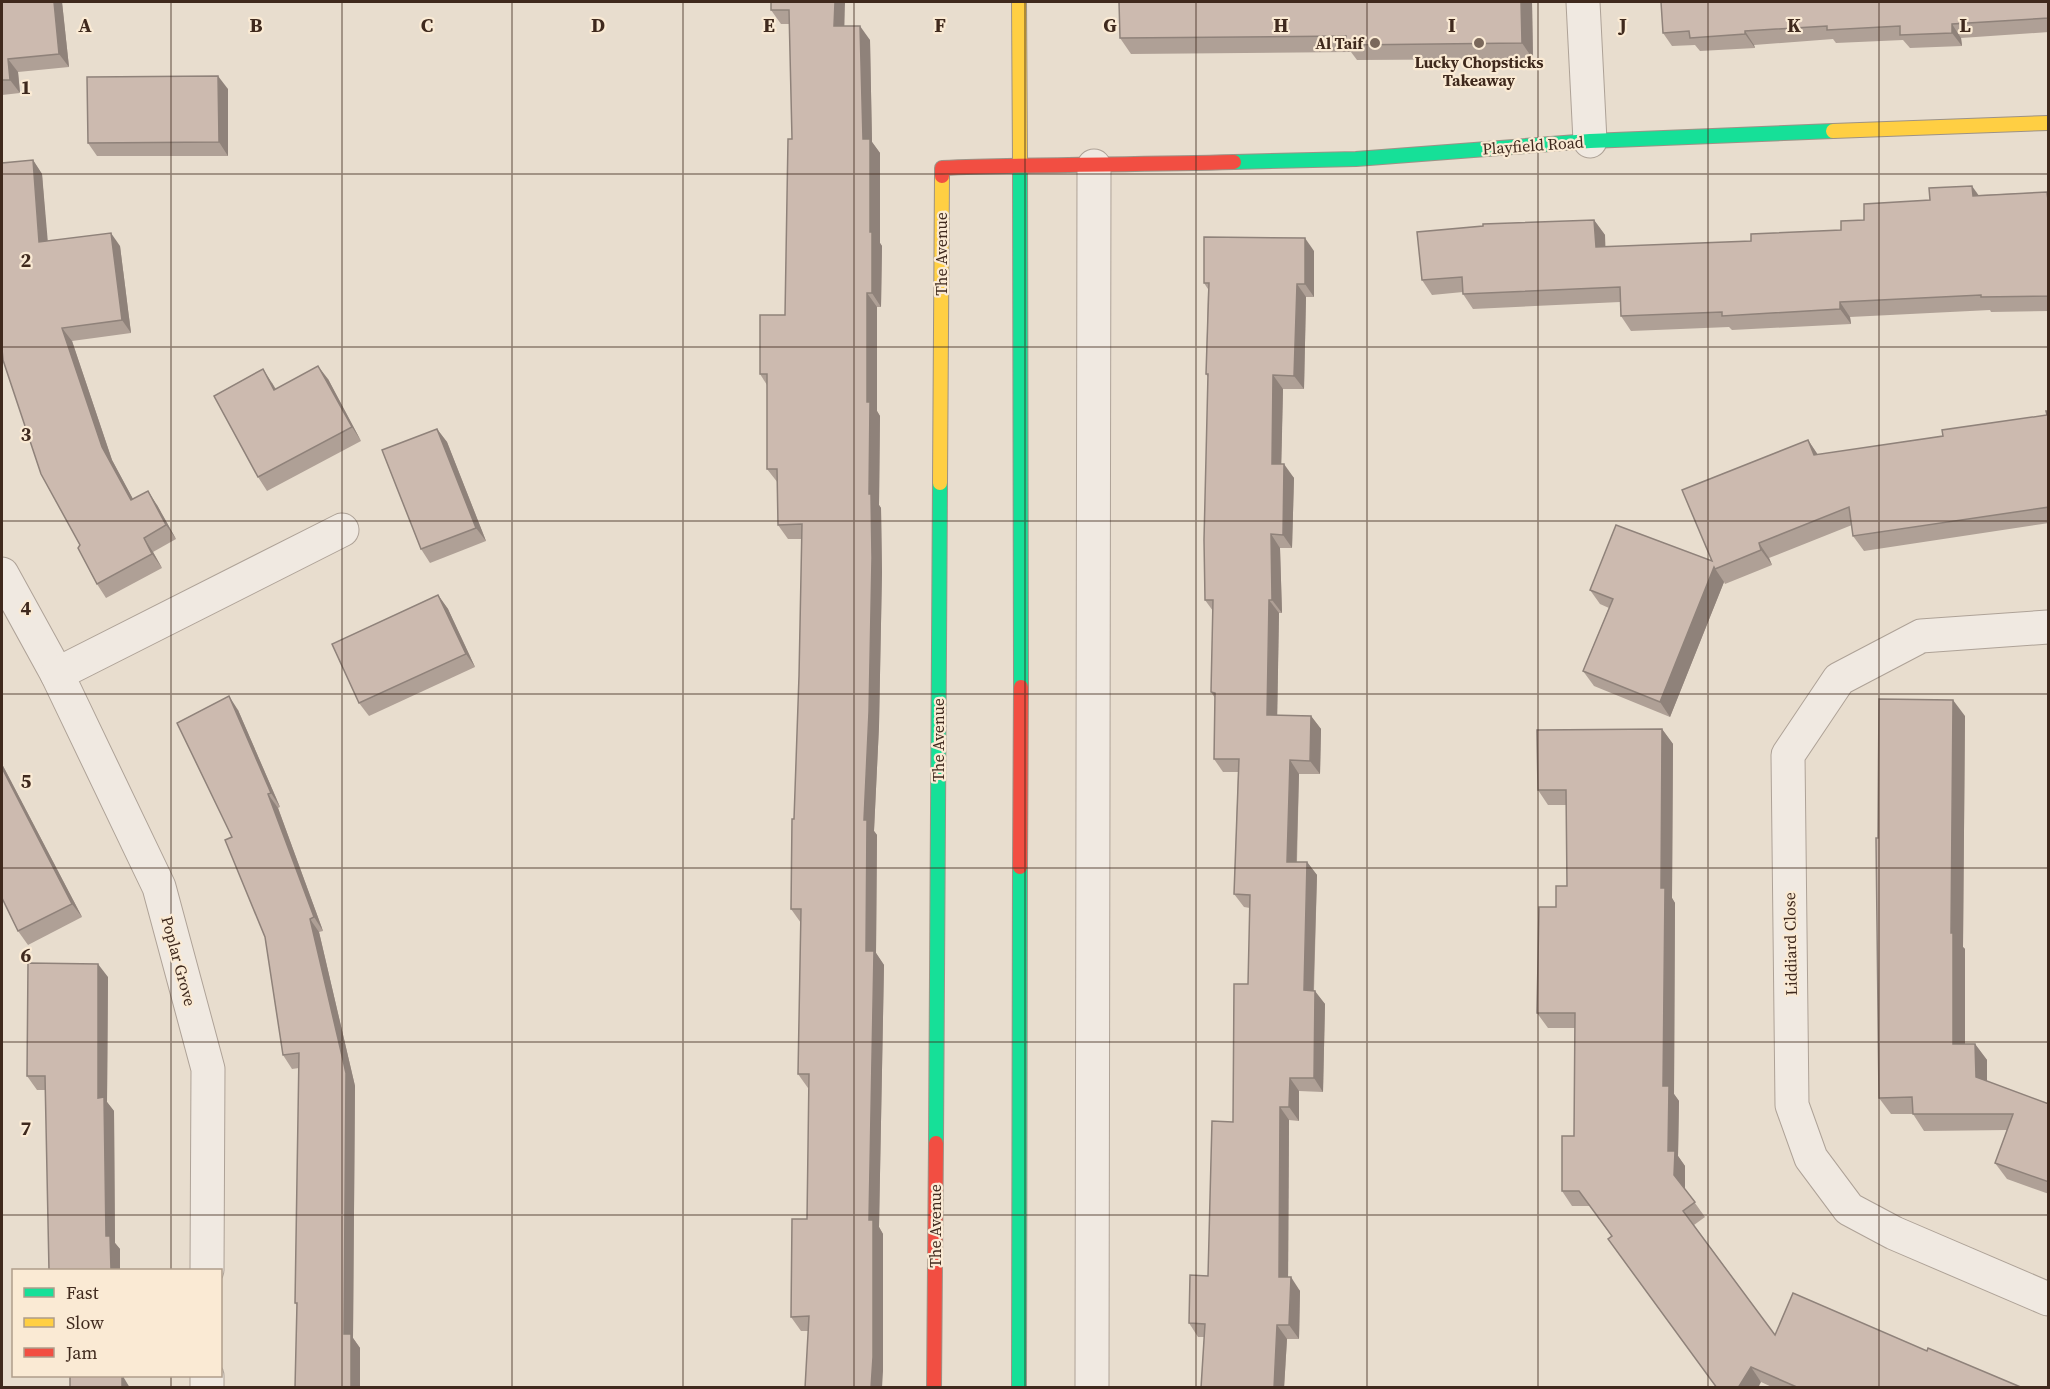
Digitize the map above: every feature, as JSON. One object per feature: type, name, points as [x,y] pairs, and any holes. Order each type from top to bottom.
[{"type":"street","points":[[1019,2],[1021,642],[1019,1388]]},
{"type":"street","points":[[1583,2],[1590,141]]},
{"type":"street","name":"Playfield Road","points":[[1018,165],[1356,159],[1590,141],[2049,123]]},
{"type":"street","name":"The Avenue","points":[[934,1388],[942,168],[1018,165]]},
{"type":"street","points":[[1092,1388],[1094,165]]},
{"type":"street","points":[[57,674],[342,530]]},
{"type":"street","name":"Poplar Grove","points":[[2,574],[57,674],[159,887],[208,1069],[207,1269]]},
{"type":"street","name":"Liddiard Close","points":[[2049,627],[1922,636],[1839,679],[1788,755],[1792,1105],[1811,1158],[1849,1209],[1894,1233],[2049,1299]]},
{"type":"building","points":[[2,2],[54,2],[59,54],[8,59],[10,80],[2,80]]},
{"type":"building","points":[[771,2],[835,2],[834,26],[860,26],[863,139],[870,139],[872,293],[867,293],[867,402],[870,402],[869,494],[871,494],[872,558],[864,820],[867,820],[866,951],[874,951],[869,1220],[873,1220],[871,1388],[805,1388],[809,1316],[791,1317],[792,1219],[807,1219],[809,1074],[798,1074],[801,909],[791,909],[802,524],[778,525],[777,469],[767,469],[767,374],[760,374],[760,315],[785,315],[788,139],[792,139],[789,10],[771,10]]},
{"type":"building","points":[[1119,2],[1521,2],[1522,43],[1347,45],[1346,36],[1120,38]]},
{"type":"building","points":[[1661,2],[2049,2],[2049,18],[1952,24],[1952,33],[1900,35],[1900,26],[1827,30],[1827,26],[1745,31],[1745,34],[1690,38],[1689,31],[1663,33]]},
{"type":"building","points":[[218,76],[219,142],[88,143],[87,77]]},
{"type":"building","points":[[33,160],[39,242],[111,233],[122,320],[62,328],[102,447],[131,500],[148,491],[166,525],[144,538],[152,554],[97,584],[78,548],[80,545],[41,474],[3,360],[2,163]]},
{"type":"building","points":[[1972,186],[1973,196],[2047,192],[2049,200],[2049,296],[1981,297],[1981,295],[1840,302],[1840,309],[1722,316],[1722,312],[1621,316],[1620,287],[1463,294],[1462,277],[1422,280],[1417,232],[1483,226],[1483,224],[1594,220],[1596,247],[1751,241],[1751,234],[1841,230],[1841,221],[1864,220],[1864,204],[1930,200],[1929,188]]},
{"type":"building","points":[[1204,237],[1305,238],[1305,284],[1297,284],[1294,376],[1273,375],[1272,464],[1284,464],[1283,535],[1271,534],[1272,600],[1269,600],[1267,715],[1311,716],[1310,761],[1290,760],[1287,862],[1307,862],[1304,990],[1315,991],[1314,1078],[1290,1078],[1289,1107],[1280,1107],[1279,1277],[1291,1277],[1289,1325],[1277,1325],[1274,1388],[1201,1388],[1205,1324],[1189,1323],[1190,1275],[1208,1276],[1212,1121],[1233,1122],[1234,984],[1248,984],[1250,895],[1234,894],[1239,759],[1214,759],[1215,693],[1211,692],[1213,600],[1205,600],[1208,374],[1206,374],[1209,283],[1204,283]]},
{"type":"building","points":[[318,366],[352,427],[258,477],[214,396],[263,369],[274,390]]},
{"type":"building","points":[[2046,411],[2049,411],[2049,507],[1853,536],[1849,507],[1759,543],[1761,550],[1715,569],[1714,567],[1660,702],[1583,671],[1613,599],[1590,590],[1616,525],[1712,561],[1682,490],[1808,440],[1814,455],[1943,436],[1942,430],[2047,415]]},
{"type":"building","points":[[437,429],[476,528],[421,549],[382,450]]},
{"type":"building","points":[[438,595],[466,654],[359,703],[332,644]]},
{"type":"building","points":[[229,696],[271,793],[268,794],[314,917],[310,919],[346,1073],[344,1334],[351,1334],[351,1388],[295,1388],[299,1053],[283,1055],[265,937],[225,840],[232,837],[177,723]]},
{"type":"building","points":[[1879,699],[1953,700],[1951,933],[1953,933],[1953,1044],[1975,1044],[1976,1077],[2049,1104],[2049,1182],[1995,1163],[2013,1114],[1913,1114],[1912,1097],[1879,1098],[1876,838],[1878,838]]},
{"type":"building","points":[[1662,729],[1661,888],[1665,888],[1663,1086],[1669,1086],[1668,1151],[1675,1151],[1674,1175],[1695,1202],[1683,1211],[1775,1335],[1793,1293],[1927,1351],[1928,1348],[2023,1388],[1799,1388],[1751,1367],[1738,1388],[1717,1388],[1608,1239],[1612,1236],[1579,1191],[1562,1191],[1562,1136],[1574,1136],[1575,1013],[1537,1013],[1539,907],[1556,907],[1556,886],[1567,886],[1566,790],[1538,790],[1537,730]]},
{"type":"building","points":[[2,768],[72,904],[18,931],[2,898]]},
{"type":"building","points":[[28,963],[98,964],[98,1098],[104,1097],[106,1236],[110,1236],[111,1269],[49,1269],[45,1076],[27,1076]]},
{"type":"building","points":[[70,1377],[122,1377],[122,1388],[70,1388]]},
{"type":"traffic: fast","points":[[1234,162],[1356,159],[1590,141],[1833,131]]},
{"type":"traffic: fast","points":[[1020,163],[1021,687]]},
{"type":"traffic: fast","points":[[936,1143],[940,483]]},
{"type":"traffic: fast","points":[[1019,1388],[1020,867]]},
{"type":"traffic: slow","points":[[1019,2],[1020,163]]},
{"type":"traffic: slow","points":[[1833,131],[2048,123]]},
{"type":"traffic: slow","points":[[940,483],[942,176]]},
{"type":"traffic: jam","points":[[942,176],[942,168],[1234,162]]},
{"type":"traffic: jam","points":[[1020,867],[1021,687]]},
{"type":"traffic: jam","points":[[934,1388],[936,1143]]},
{"type":"place","name":"Al Taif","points":[[1375,43]]},
{"type":"place","name":"Lucky Chopsticks Takeaway","points":[[1479,43]]}]
